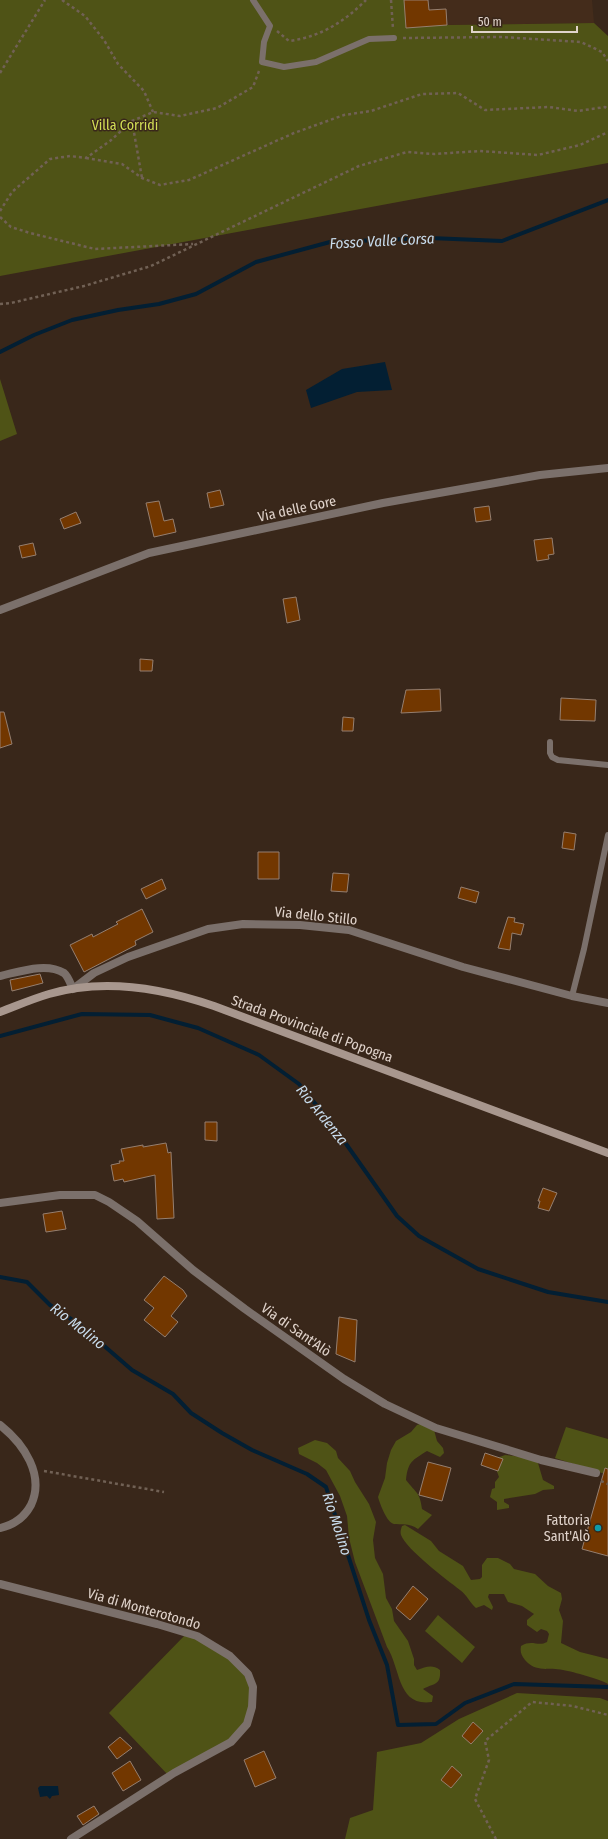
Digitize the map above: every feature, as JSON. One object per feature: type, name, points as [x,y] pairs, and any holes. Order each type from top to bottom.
[{"type":"main road","name":"Strada Provinciale di Popogna","points":[[0,1012],[50,994],[73,989],[109,987],[137,988],[199,1001],[608,1153]]},
{"type":"street","name":"Via delle Gore","points":[[0,610],[149,553],[383,503],[540,475],[608,468]]},
{"type":"street","name":"Via dello Stillo","points":[[73,989],[94,973],[128,957],[208,929],[243,924],[293,925],[349,930],[462,967],[572,996],[608,1003]]},
{"type":"street","points":[[0,976],[39,968],[52,969],[65,974],[73,989]]},
{"type":"street","name":"Via di Sant'Alò","points":[[0,1203],[60,1196],[95,1195],[109,1202],[137,1221],[193,1270],[245,1309],[344,1379],[386,1404],[436,1428],[541,1460],[596,1473]]},
{"type":"street","points":[[0,1425],[19,1443],[34,1470],[37,1480],[35,1496],[28,1510],[19,1520],[10,1526],[0,1528]]},
{"type":"street","name":"Via di Monterotondo","points":[[0,1584],[157,1624],[197,1636],[230,1656],[248,1674],[253,1687],[252,1707],[247,1724],[231,1742],[174,1773],[71,1839]]},
{"type":"lane","points":[[253,0],[270,26],[264,42],[262,62],[284,67],[316,62],[369,39],[394,38]]},
{"type":"lane","points":[[550,742],[550,753],[552,758],[558,760],[608,765]]},
{"type":"lane","points":[[572,996],[584,949],[608,835]]},
{"type":"path","points":[[0,73],[45,0]]},
{"type":"path","points":[[62,0],[85,16],[95,28],[118,64],[144,91],[153,112]]},
{"type":"path","points":[[270,26],[289,41],[307,39],[331,27],[355,11],[366,0]]},
{"type":"path","points":[[391,0],[394,38],[502,37],[581,42],[602,52],[608,61]]},
{"type":"path","points":[[86,158],[110,141],[132,121],[153,112],[180,116],[218,108],[253,87],[262,62]]},
{"type":"path","points":[[0,211],[12,192],[50,159],[70,156],[122,164],[142,178],[160,185],[189,180],[294,133],[337,117],[371,111],[422,94],[458,93],[485,110],[549,107],[578,110],[605,107],[608,109]]},
{"type":"path","points":[[132,121],[142,178]]},
{"type":"path","points":[[0,304],[11,304],[99,282],[151,266],[359,166],[407,152],[434,154],[480,151],[538,155],[580,145],[608,132]]},
{"type":"path","points":[[0,217],[11,227],[95,249],[195,244]]},
{"type":"path","points":[[34,1470],[164,1492]]},
{"type":"path","points":[[496,1839],[475,1799],[489,1760],[485,1741],[532,1702],[573,1706],[608,1715]]},
{"type":"shaded area","points":[[399,0],[592,0],[594,23],[447,25]]},
{"type":"green space","name":"Villa Corridi","points":[[0,0],[404,0],[447,25],[594,23],[608,36],[608,163],[0,276]]},
{"type":"green space","points":[[0,379],[17,434],[0,441]]},
{"type":"green space","points":[[420,1424],[434,1430],[437,1441],[443,1448],[444,1453],[440,1457],[427,1451],[415,1459],[408,1469],[406,1480],[419,1496],[422,1509],[432,1515],[418,1529],[409,1525],[391,1523],[384,1513],[378,1497],[385,1478],[391,1450],[396,1441],[411,1432],[417,1425]]},
{"type":"green space","points":[[566,1427],[608,1439],[608,1475],[555,1458]]},
{"type":"green space","points":[[315,1440],[327,1443],[336,1451],[338,1458],[350,1471],[369,1504],[376,1522],[373,1540],[375,1558],[383,1574],[386,1598],[392,1609],[394,1621],[408,1641],[414,1659],[414,1665],[417,1670],[432,1667],[440,1670],[438,1681],[423,1689],[433,1696],[432,1702],[421,1702],[412,1699],[406,1693],[402,1685],[355,1562],[349,1538],[347,1516],[340,1496],[326,1470],[317,1463],[299,1454],[298,1448]]},
{"type":"green space","points":[[505,1455],[530,1458],[538,1463],[543,1480],[554,1486],[554,1489],[504,1499],[504,1502],[509,1505],[509,1508],[497,1510],[497,1502],[490,1497],[492,1489],[495,1488],[495,1482],[499,1477],[495,1466],[497,1458]]},
{"type":"green space","points":[[405,1525],[431,1541],[439,1551],[463,1566],[471,1580],[480,1579],[482,1577],[482,1565],[487,1558],[498,1558],[510,1564],[514,1569],[535,1574],[548,1586],[561,1593],[562,1599],[559,1610],[563,1621],[561,1643],[580,1652],[608,1659],[608,1684],[574,1672],[558,1669],[543,1669],[529,1664],[522,1655],[521,1646],[528,1643],[541,1644],[547,1642],[549,1634],[547,1631],[541,1629],[537,1632],[527,1625],[527,1620],[534,1614],[522,1606],[508,1602],[504,1594],[489,1594],[488,1597],[493,1607],[492,1610],[484,1605],[476,1608],[462,1592],[428,1564],[405,1541],[401,1534],[401,1530],[402,1526]]},
{"type":"green space","points":[[438,1615],[475,1647],[462,1663],[425,1631]]},
{"type":"green space","points":[[187,1633],[230,1656],[253,1687],[247,1724],[231,1742],[169,1776],[109,1713]]},
{"type":"green space","points":[[517,1693],[600,1698],[608,1701],[608,1839],[345,1839],[350,1818],[373,1810],[377,1752],[421,1743],[459,1719]]},
{"type":"water","points":[[385,362],[392,390],[357,392],[311,408],[306,390],[342,369]]},
{"type":"water","points":[[40,1786],[58,1786],[59,1795],[52,1796],[50,1799],[47,1796],[40,1797],[38,1788]]},
{"type":"building","points":[[404,0],[428,0],[429,10],[446,9],[447,25],[406,28]]},
{"type":"building","points":[[220,490],[224,505],[210,508],[207,493]]},
{"type":"building","points":[[159,501],[164,521],[173,519],[176,532],[154,537],[146,503]]},
{"type":"building","points":[[489,506],[491,520],[476,522],[474,508]]},
{"type":"building","points":[[76,512],[81,523],[64,529],[60,519]]},
{"type":"building","points":[[552,538],[554,554],[548,555],[549,559],[537,561],[534,540]]},
{"type":"building","points":[[33,543],[36,555],[22,558],[19,546]]},
{"type":"building","points":[[296,597],[300,620],[287,623],[283,599]]},
{"type":"building","points":[[140,659],[153,660],[152,671],[140,671]]},
{"type":"building","points":[[440,689],[441,711],[401,713],[406,690]]},
{"type":"building","points":[[561,698],[596,700],[595,721],[560,720]]},
{"type":"building","points":[[0,712],[4,712],[12,744],[0,748]]},
{"type":"building","points":[[343,717],[354,718],[353,731],[342,731]]},
{"type":"building","points":[[564,832],[576,834],[574,850],[562,848]]},
{"type":"building","points":[[258,852],[279,852],[279,879],[258,879]]},
{"type":"building","points":[[333,873],[349,874],[347,892],[331,891]]},
{"type":"building","points":[[162,879],[166,889],[146,899],[141,889]]},
{"type":"building","points":[[461,887],[479,892],[476,903],[458,898]]},
{"type":"building","points":[[142,909],[153,932],[135,941],[136,945],[84,972],[70,945],[92,934],[93,937],[118,924],[116,922]]},
{"type":"building","points":[[508,917],[515,918],[514,922],[524,924],[521,935],[512,933],[510,950],[498,948]]},
{"type":"building","points":[[40,974],[43,983],[12,991],[10,980]]},
{"type":"building","points":[[205,1122],[217,1122],[217,1141],[205,1140]]},
{"type":"building","points":[[166,1143],[168,1153],[171,1152],[174,1218],[157,1219],[155,1175],[124,1182],[123,1179],[114,1181],[111,1165],[120,1163],[119,1161],[124,1161],[121,1149]]},
{"type":"building","points":[[543,1188],[557,1193],[549,1211],[538,1208],[540,1201],[538,1201]]},
{"type":"building","points":[[62,1211],[66,1229],[46,1232],[43,1214]]},
{"type":"building","points":[[164,1276],[183,1290],[187,1296],[171,1316],[178,1322],[165,1337],[144,1320],[154,1308],[144,1300]]},
{"type":"building","points":[[339,1317],[357,1320],[355,1362],[336,1354]]},
{"type":"building","points":[[485,1453],[503,1459],[498,1471],[481,1465]]},
{"type":"building","points":[[428,1462],[451,1468],[442,1501],[419,1495]]},
{"type":"building","name":"Fattoria Sant'Alò","points":[[605,1468],[608,1469],[608,1556],[582,1549]]},
{"type":"building","points":[[413,1586],[428,1599],[410,1620],[396,1608]]},
{"type":"building","points":[[473,1722],[483,1731],[471,1744],[462,1736]]},
{"type":"building","points":[[120,1737],[132,1748],[117,1759],[108,1747]]},
{"type":"building","points":[[264,1751],[276,1778],[255,1787],[244,1760]]},
{"type":"building","points":[[130,1761],[141,1780],[123,1791],[112,1773]]},
{"type":"building","points":[[452,1766],[462,1775],[451,1788],[441,1780]]},
{"type":"building","points":[[94,1806],[99,1814],[83,1825],[77,1816]]},
{"type":"waterway","name":"Fosso Valle Corsa","points":[[0,352],[34,335],[72,320],[118,310],[159,304],[196,294],[256,262],[330,242],[430,238],[502,241],[608,200]]},
{"type":"waterway","name":"Rio Ardenza","points":[[0,1036],[82,1014],[150,1015],[198,1028],[259,1055],[299,1084],[332,1124],[397,1216],[419,1236],[478,1269],[548,1292],[608,1302]]},
{"type":"waterway","name":"Rio Molino","points":[[0,1277],[27,1282],[50,1305],[80,1325],[132,1370],[173,1394],[191,1413],[222,1433],[252,1450],[307,1474],[326,1487],[369,1620],[387,1665],[398,1725],[436,1724],[465,1703],[514,1684],[608,1687]]},
{"type":"place","name":"Fattoria Sant'Alò","points":[[598,1528]]}]
